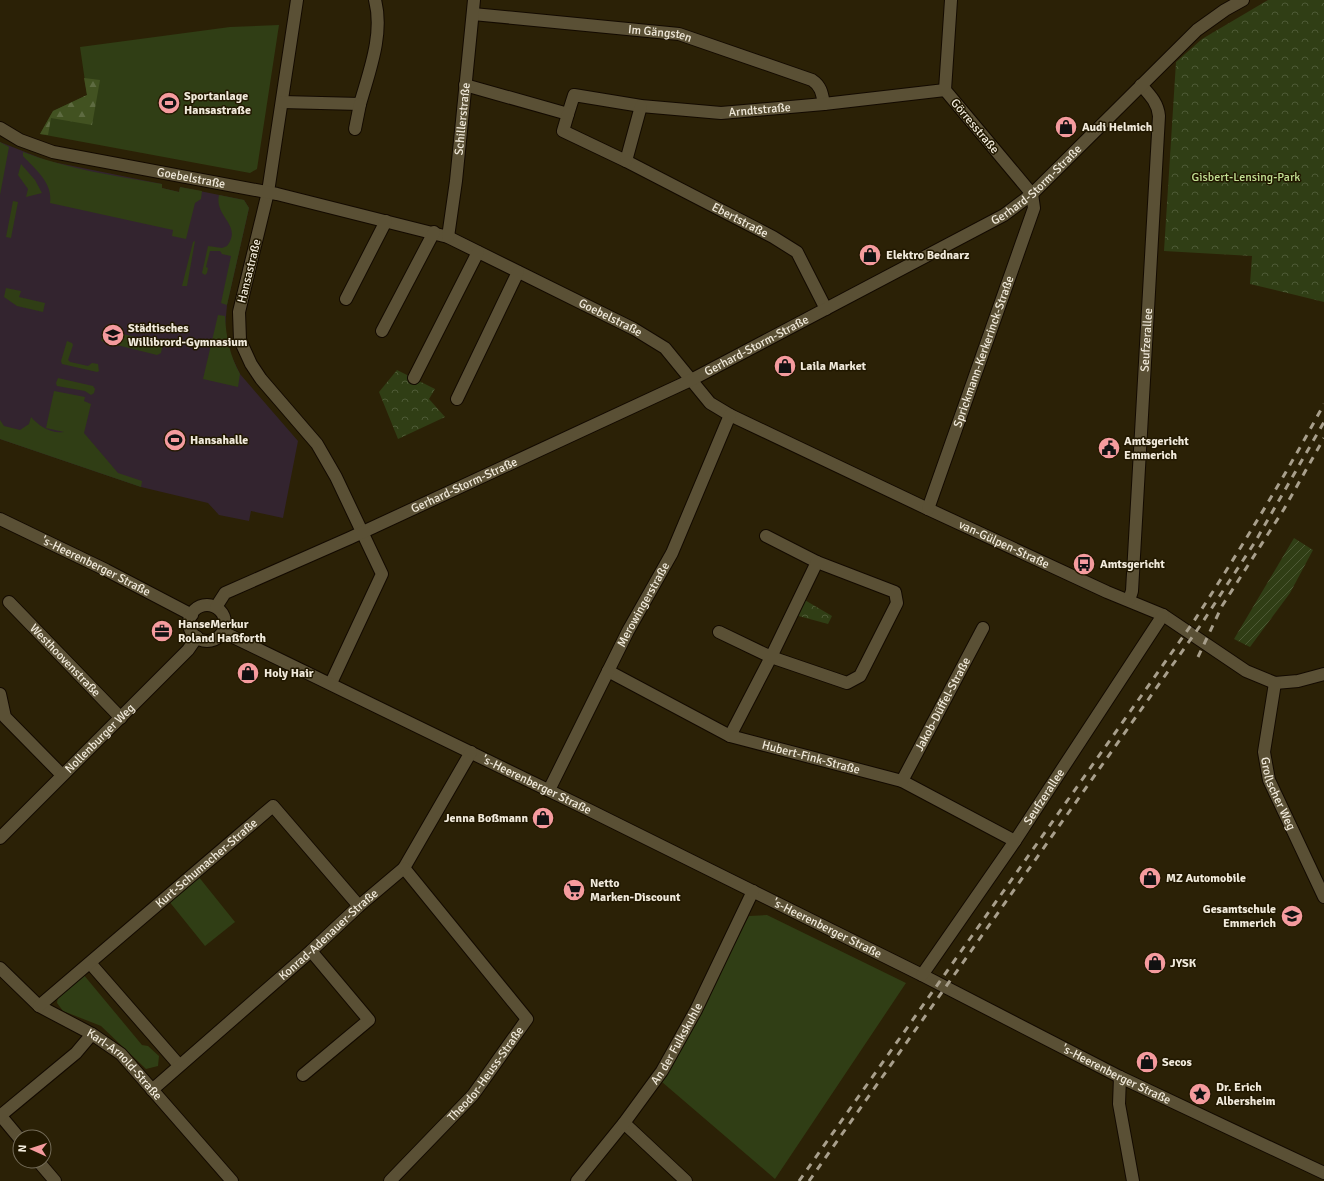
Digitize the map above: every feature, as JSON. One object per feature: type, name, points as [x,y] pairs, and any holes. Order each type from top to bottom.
[{"type":"street","name":"Hansastraße","points":[[297,0],[268,192],[239,312],[240,340],[251,364],[261,379],[317,444],[336,477],[363,532]]},
{"type":"street","points":[[355,129],[377,38],[377,7],[375,0]]},
{"type":"street","name":"Schillerstraße","points":[[448,237],[456,180],[474,0]]},
{"type":"street","name":"Görresstraße","points":[[951,0],[945,90],[1032,194]]},
{"type":"street","name":"Gerhard-Storm-Straße","points":[[216,607],[225,592],[363,532],[692,380],[1004,215],[1032,194],[1197,30],[1225,10],[1243,0]]},
{"type":"street","name":"Im Gängsten","points":[[473,14],[679,34],[812,80],[822,91],[824,104]]},
{"type":"street","points":[[465,85],[568,114]]},
{"type":"street","name":"Seufzerallee","points":[[1129,600],[1132,591],[1138,506],[1158,116],[1158,109],[1154,100],[1141,85]]},
{"type":"street","name":"Arndtstraße","points":[[568,114],[574,95],[641,106],[721,113],[824,104],[945,90]]},
{"type":"street","points":[[282,102],[360,104]]},
{"type":"street","points":[[626,161],[641,106]]},
{"type":"street","name":"Ebertstraße","points":[[568,114],[563,131],[626,161],[773,237],[797,252],[826,309]]},
{"type":"street","name":"Goebelstraße","points":[[0,128],[20,140],[53,152],[268,192],[434,232],[448,237],[634,329],[665,348],[692,380]]},
{"type":"street","name":"Sprickmann-Kerkerinck-Straße","points":[[928,509],[1032,215],[1034,208],[1032,194]]},
{"type":"street","points":[[346,299],[386,221]]},
{"type":"street","points":[[382,331],[434,232]]},
{"type":"street","points":[[414,378],[478,252]]},
{"type":"street","points":[[457,399],[518,272]]},
{"type":"street","name":"van-Gülpen-Straße","points":[[692,380],[710,403],[730,415],[1107,592],[1163,615],[1246,671],[1275,683],[1298,681],[1324,674]]},
{"type":"street","name":"Merowingerstraße","points":[[549,790],[628,631],[672,553],[730,415]]},
{"type":"street","name":"'s-Heerenberger Straße","points":[[0,519],[106,570],[192,615]]},
{"type":"street","points":[[331,683],[382,574],[363,532]]},
{"type":"street","points":[[719,632],[771,657],[847,682],[860,676],[897,603],[895,592],[817,562],[766,536]]},
{"type":"street","points":[[730,736],[771,657],[817,562]]},
{"type":"street","name":"Westhoovenstraße","points":[[9,602],[121,718]]},
{"type":"street","points":[[204,605],[216,607],[222,612],[225,618],[223,632],[215,639],[204,640],[197,638],[192,632],[190,626],[192,615],[196,608],[204,605]]},
{"type":"street","name":"Seufzerallee","points":[[922,975],[1015,841],[1163,615]]},
{"type":"street","name":"Jakob-Düffel-Straße","points":[[902,781],[983,628]]},
{"type":"street","name":"'s-Heerenberger Straße","points":[[223,632],[331,683],[753,891],[922,975],[1120,1077],[1324,1173]]},
{"type":"street","name":"Nollenburger Weg","points":[[0,838],[188,650],[197,638]]},
{"type":"street","name":"Hubert-Fink-Straße","points":[[608,671],[730,736],[902,781],[1015,841]]},
{"type":"street","name":"Grollscher Weg","points":[[1275,683],[1264,752],[1266,767],[1269,780],[1324,896]]},
{"type":"street","points":[[0,694],[2,719],[62,775]]},
{"type":"street","name":"Konrad-Adenauer-Straße","points":[[152,1090],[312,951],[359,906],[404,868],[471,752]]},
{"type":"street","name":"Kurt-Schumacher-Straße","points":[[39,1006],[273,806],[359,906]]},
{"type":"street","name":"Theodor-Heuss-Straße","points":[[390,1181],[473,1095],[527,1019],[404,868]]},
{"type":"street","name":"An der Fulkskuhle","points":[[577,1181],[624,1123],[666,1064],[696,1010],[753,891]]},
{"type":"street","points":[[303,1075],[369,1020],[312,951]]},
{"type":"street","points":[[90,963],[179,1065]]},
{"type":"street","name":"Karl-Arnold-Straße","points":[[0,968],[39,1006],[92,1034],[121,1054],[232,1181]]},
{"type":"street","points":[[12,1130],[0,1116],[76,1053],[92,1034]]},
{"type":"street","points":[[1120,1077],[1119,1104],[1133,1181]]},
{"type":"street","points":[[624,1123],[686,1181]]},
{"type":"street","points":[[45,1169],[55,1181]]},
{"type":"shaded area","name":"Städtisches Willibrord-Gymnasium","points":[[0,142],[48,161],[162,184],[162,188],[179,192],[180,187],[244,200],[249,208],[227,305],[225,328],[230,353],[240,374],[298,441],[283,518],[251,511],[249,521],[219,515],[208,503],[141,487],[0,439]]},
{"type":"green space","name":"Gisbert-Lensing-Park","points":[[1268,0],[1324,0],[1324,302],[1250,284],[1252,256],[1164,251],[1176,62],[1202,39]]},
{"type":"green space","name":"Sportanlage Hansastraße","points":[[279,25],[257,169],[250,173],[40,134],[53,111],[87,95],[80,47],[230,27]]},
{"type":"green space","points":[[84,78],[100,80],[92,125],[51,118],[48,135],[40,134],[53,111],[87,95]]},
{"type":"green space","points":[[0,142],[9,147],[0,195]]},
{"type":"green space","points":[[23,152],[74,167],[109,175],[162,184],[162,188],[179,192],[180,187],[202,191],[201,199],[195,203],[186,239],[172,236],[173,230],[50,203],[49,189],[46,183],[23,156]]},
{"type":"green space","points":[[21,164],[35,180],[42,193],[26,197],[28,189],[18,175]]},
{"type":"green space","points":[[219,195],[244,200],[249,208],[227,305],[221,303],[231,256],[222,254],[220,251],[210,251],[206,267],[208,268],[207,273],[205,275],[202,273],[208,246],[222,248],[227,246],[231,239],[232,232],[220,209]]},
{"type":"green space","points":[[13,201],[18,202],[11,238],[6,237]]},
{"type":"green space","points":[[195,241],[187,286],[182,286],[193,242]]},
{"type":"green space","points":[[6,288],[21,291],[19,297],[45,303],[43,312],[17,306],[4,297]]},
{"type":"green space","points":[[218,315],[225,316],[229,346],[240,374],[238,387],[203,379]]},
{"type":"green space","points":[[104,330],[163,343],[161,353],[157,355],[101,341]]},
{"type":"green space","points":[[67,341],[73,345],[68,360],[70,362],[88,366],[92,363],[98,364],[99,371],[97,372],[62,364],[61,361]]},
{"type":"green space","points":[[397,370],[435,389],[429,399],[445,417],[398,439],[379,392]]},
{"type":"green space","points":[[58,378],[93,386],[95,389],[94,393],[91,395],[85,391],[57,386],[56,383]]},
{"type":"green space","points":[[54,391],[85,397],[84,401],[91,404],[84,433],[118,473],[142,481],[141,487],[0,439],[0,420],[4,426],[20,430],[29,424],[31,417],[50,431],[64,432],[46,428]]},
{"type":"green space","points":[[1294,538],[1313,550],[1290,593],[1250,647],[1234,639]]},
{"type":"green space","points":[[803,599],[832,616],[828,624],[795,615]]},
{"type":"green space","points":[[198,876],[235,922],[205,946],[168,900]]},
{"type":"green space","points":[[767,915],[906,983],[775,1179],[662,1082],[749,916]]},
{"type":"green space","points":[[83,974],[142,1045],[148,1046],[159,1056],[158,1066],[146,1069],[101,1026],[63,1011],[57,1003],[58,996]]},
{"type":"railway","points":[[799,1181],[1194,621],[1261,514],[1324,404]]},
{"type":"railway","points":[[809,1181],[1200,626],[1255,542],[1324,422]]},
{"type":"railway","points":[[1198,657],[1222,606],[1284,509],[1324,438]]},
{"type":"place","name":"Sportanlage Hansastraße","points":[[169,103]]},
{"type":"place","name":"Audi Helmich","points":[[1066,127]]},
{"type":"place","name":"Elektro Bednarz","points":[[870,255]]},
{"type":"place","name":"Städtisches Willibrord-Gymnasium","points":[[113,335]]},
{"type":"place","name":"Laila Market","points":[[785,366]]},
{"type":"place","name":"Hansahalle","points":[[175,440]]},
{"type":"place","name":"Amtsgericht Emmerich","points":[[1109,448]]},
{"type":"place","name":"Amtsgericht","points":[[1084,564]]},
{"type":"place","name":"HanseMerkur Roland Haßforth","points":[[162,631]]},
{"type":"place","name":"Holy Hair","points":[[248,673]]},
{"type":"place","name":"Jenna Boßmann","points":[[543,818]]},
{"type":"place","name":"MZ Automobile","points":[[1150,878]]},
{"type":"place","name":"Netto Marken-Discount","points":[[574,890]]},
{"type":"place","name":"Gesamtschule Emmerich","points":[[1292,916]]},
{"type":"place","name":"JYSK","points":[[1155,963]]},
{"type":"place","name":"Secos","points":[[1147,1062]]},
{"type":"place","name":"Dr. Erich Albersheim","points":[[1200,1094]]}]
